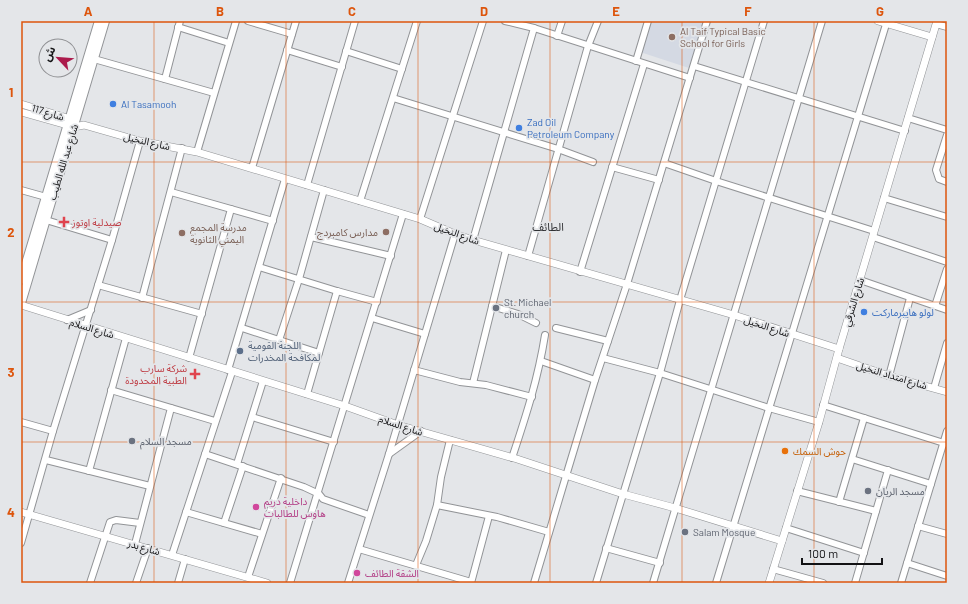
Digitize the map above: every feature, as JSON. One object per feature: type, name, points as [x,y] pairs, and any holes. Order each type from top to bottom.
[{"type":"main road","name":"شارع عبد الله الطيب","points":[[21,280],[24,259],[73,123],[94,59],[102,22]]},
{"type":"main road","name":"شارع عبد الله الطيب","points":[[21,304],[102,22]]},
{"type":"street","points":[[197,152],[236,21]]},
{"type":"street","points":[[248,21],[292,34]]},
{"type":"street","points":[[252,168],[296,21]]},
{"type":"street","points":[[307,185],[354,21]]},
{"type":"street","points":[[360,201],[417,21]]},
{"type":"street","points":[[420,219],[483,21]]},
{"type":"street","points":[[505,21],[528,24],[534,28],[557,36],[690,78]]},
{"type":"street","points":[[557,36],[562,21]]},
{"type":"street","points":[[528,256],[596,21]]},
{"type":"street","points":[[636,61],[648,21]]},
{"type":"street","points":[[534,583],[595,380],[627,284],[707,21]]},
{"type":"street","points":[[596,583],[764,21]]},
{"type":"street","points":[[653,583],[822,21]]},
{"type":"street","points":[[878,21],[886,22],[932,37]]},
{"type":"street","points":[[716,583],[886,22]]},
{"type":"street","points":[[936,22],[947,27]]},
{"type":"street","name":"شارع الشرقي","points":[[769,583],[905,131],[936,22]]},
{"type":"street","points":[[165,79],[179,24],[229,43]]},
{"type":"street","points":[[473,240],[534,28]]},
{"type":"street","points":[[287,50],[342,67]]},
{"type":"street","points":[[346,51],[402,69]]},
{"type":"street","points":[[94,59],[214,93]]},
{"type":"street","points":[[580,272],[644,64]]},
{"type":"street","points":[[694,66],[905,131]]},
{"type":"street","points":[[393,98],[558,149],[593,162]]},
{"type":"street","name":"شارع 117","points":[[21,104],[73,123]]},
{"type":"street","name":"شارع 117","points":[[21,112],[73,123]]},
{"type":"street","points":[[908,118],[947,130]]},
{"type":"street","name":"شارع النخيل","points":[[73,123],[91,126],[140,140],[182,148],[252,168],[420,219],[473,240],[580,272],[734,315],[839,349]]},
{"type":"street","points":[[947,135],[936,170],[939,179],[947,182]]},
{"type":"street","points":[[21,543],[46,460],[53,431],[112,240],[140,140]]},
{"type":"street","points":[[142,298],[182,148]]},
{"type":"street","points":[[664,163],[828,216],[947,262]]},
{"type":"street","points":[[612,167],[659,180]]},
{"type":"street","points":[[172,555],[215,421],[285,179]]},
{"type":"street","points":[[21,190],[46,197]]},
{"type":"street","points":[[279,340],[299,279],[324,190]]},
{"type":"street","points":[[171,192],[273,221]]},
{"type":"street","points":[[884,198],[947,217]]},
{"type":"street","points":[[189,358],[231,209]]},
{"type":"street","points":[[290,583],[403,214]]},
{"type":"street","points":[[46,220],[112,240]]},
{"type":"street","points":[[348,583],[398,425],[455,234]]},
{"type":"street","points":[[311,237],[391,256]]},
{"type":"street","points":[[473,383],[506,250]]},
{"type":"street","points":[[259,268],[377,302]]},
{"type":"street","points":[[935,306],[947,269]]},
{"type":"street","points":[[860,280],[947,310]]},
{"type":"street","points":[[98,285],[202,314]]},
{"type":"street","points":[[307,394],[337,291]]},
{"type":"street","points":[[889,376],[910,298]]},
{"type":"street","name":"شارع السلام","points":[[21,304],[86,326],[345,406],[398,425],[512,458],[623,494],[675,508],[782,541]]},
{"type":"street","points":[[492,306],[518,314],[536,322]]},
{"type":"street","points":[[68,320],[91,310]]},
{"type":"street","points":[[372,318],[425,334]]},
{"type":"street","points":[[242,328],[319,353]]},
{"type":"street","points":[[556,328],[608,341]]},
{"type":"street","points":[[512,458],[532,397],[541,361],[545,335]]},
{"type":"street","points":[[89,471],[126,338]]},
{"type":"street","points":[[934,388],[947,342]]},
{"type":"street","points":[[603,358],[660,373],[818,422]]},
{"type":"street","name":"شارع امتداد النخيل","points":[[837,358],[889,376],[947,392]]},
{"type":"street","points":[[541,361],[595,380]]},
{"type":"street","points":[[414,370],[460,382],[473,383],[532,397]]},
{"type":"street","points":[[224,523],[263,381]]},
{"type":"street","points":[[111,390],[215,421]]},
{"type":"street","points":[[823,405],[945,443]]},
{"type":"street","points":[[134,544],[171,408]]},
{"type":"street","points":[[252,417],[334,442]]},
{"type":"street","points":[[840,502],[864,418]]},
{"type":"street","points":[[21,422],[53,431]]},
{"type":"street","points":[[389,454],[421,431]]},
{"type":"street","points":[[901,583],[930,484],[945,443],[947,431]]},
{"type":"street","points":[[416,565],[426,541],[437,505],[442,472],[450,440]]},
{"type":"street","points":[[204,454],[280,478],[318,494],[323,499],[369,515]]},
{"type":"street","points":[[852,459],[930,484]]},
{"type":"street","points":[[46,460],[150,486]]},
{"type":"street","points":[[855,583],[888,470]]},
{"type":"street","points":[[245,579],[262,534],[280,478]]},
{"type":"street","points":[[797,491],[876,511]]},
{"type":"street","points":[[437,505],[489,516],[549,532]]},
{"type":"street","name":"شارع بدر","points":[[21,512],[172,555],[245,579],[267,583]]},
{"type":"street","points":[[186,512],[262,534]]},
{"type":"street","points":[[359,549],[416,565],[471,583],[489,516]]},
{"type":"street","points":[[90,583],[110,522],[113,520],[140,524]]},
{"type":"street","points":[[918,526],[947,534]]},
{"type":"street","points":[[786,528],[864,553]]},
{"type":"street","points":[[136,583],[148,548]]},
{"type":"street","points":[[606,548],[660,563]]},
{"type":"street","points":[[178,583],[185,559]]},
{"type":"street","points":[[907,564],[947,576]]},
{"type":"street","points":[[773,569],[822,583]]},
{"type":"shaded area","name":"Al Taif Typical Basic School for Girls","points":[[650,21],[703,21],[689,68],[640,52]]},
{"type":"place","name":"Al Taif Typical Basic School for Girls","points":[[672,37]]},
{"type":"place","name":"Al Tasamooh","points":[[113,104]]},
{"type":"place","name":"Zad Oil Petroleum Company","points":[[519,128]]},
{"type":"place","name":"صيدلية اوتوز","points":[[64,222]]},
{"type":"place","name":"مدارس كامبردج","points":[[386,232]]},
{"type":"place","name":"مدرسة المجمع اليمني الثانوية","points":[[182,233]]},
{"type":"place","name":"St. Michael church","points":[[496,308]]},
{"type":"place","name":"لولو هايبرماركت","points":[[864,312]]},
{"type":"place","name":"اللجنة القومية لمكافحة المخدرات","points":[[240,351]]},
{"type":"place","name":"شركة سارب الطبية المحدودة","points":[[195,374]]},
{"type":"place","name":"مسجد السلام","points":[[132,441]]},
{"type":"place","name":"حوش السمك","points":[[785,451]]},
{"type":"place","name":"مسجد الريان","points":[[868,491]]},
{"type":"place","name":"داخلية دريم هاوس للطالبات","points":[[256,507]]},
{"type":"place","name":"Salam Mosque","points":[[685,532]]},
{"type":"place","name":"الشقة الطائف","points":[[357,573]]},
{"type":"district","name":"الطائف","points":[[548,226]]}]
